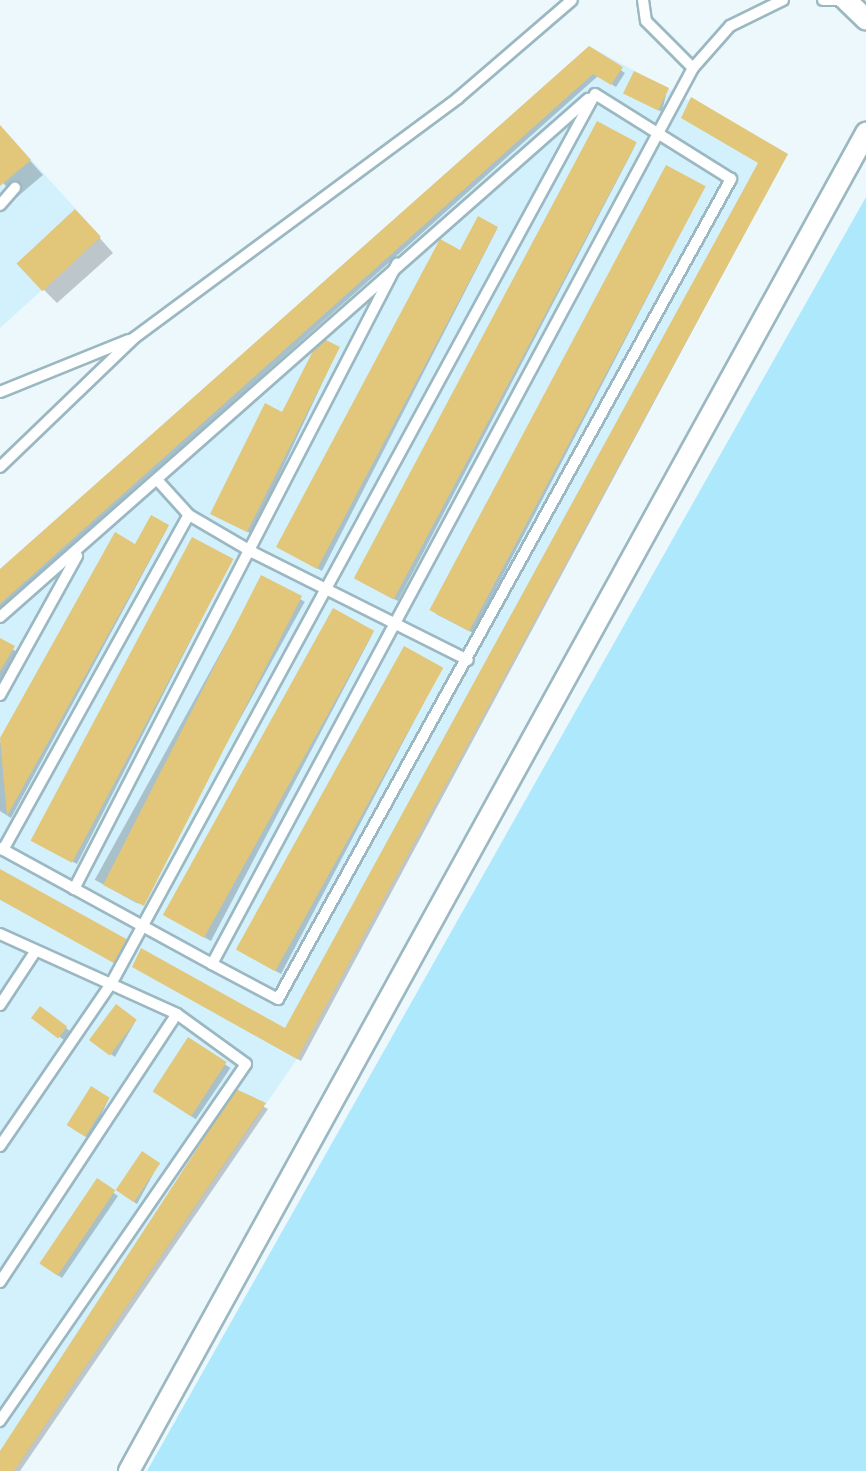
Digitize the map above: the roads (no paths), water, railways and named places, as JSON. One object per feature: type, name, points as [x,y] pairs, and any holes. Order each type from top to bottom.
[{"type":"street","points":[[847,0],[866,18]]},
{"type":"street","points":[[129,1471],[866,133]]},
{"type":"lane","points":[[0,467],[134,338],[458,98],[572,0]]},
{"type":"lane","points":[[643,0],[646,20],[693,68]]},
{"type":"lane","points":[[212,964],[693,68],[730,26],[783,0]]},
{"type":"lane","points":[[822,0],[847,0]]},
{"type":"lane","points":[[189,515],[1,849],[278,999],[732,178],[595,94]]},
{"type":"lane","points":[[0,617],[160,483],[400,258],[595,94]]},
{"type":"lane","points":[[0,1146],[111,984],[144,926],[595,94]]},
{"type":"lane","points":[[0,205],[15,188]]},
{"type":"lane","points":[[74,889],[254,553],[400,258]]},
{"type":"lane","points":[[0,392],[134,338]]},
{"type":"lane","points":[[160,483],[189,515],[254,553],[468,660]]},
{"type":"lane","points":[[0,695],[80,551]]},
{"type":"lane","points":[[0,934],[177,1014],[246,1064],[0,1421]]},
{"type":"lane","points":[[0,1004],[35,952]]},
{"type":"lane","points":[[0,1282],[177,1014]]}]
